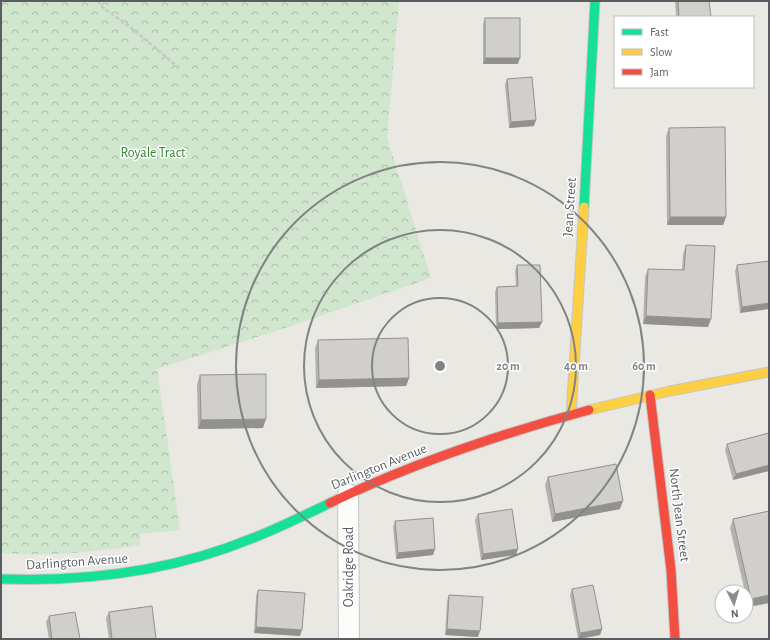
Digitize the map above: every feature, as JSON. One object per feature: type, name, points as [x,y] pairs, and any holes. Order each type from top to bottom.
[{"type":"main road","name":"Jean Street","points":[[571,415],[589,128],[595,1]]},
{"type":"main road","name":"Darlington Avenue","points":[[1,579],[76,579],[136,572],[195,558],[252,539],[398,472],[483,442],[571,415],[650,395],[698,384],[769,372]]},
{"type":"main road","name":"North Jean Street","points":[[650,395],[671,570],[674,639]]},
{"type":"street","name":"Oakridge Road","points":[[348,494],[349,639]]},
{"type":"path","points":[[98,1],[102,7],[129,26],[179,68]]},
{"type":"green space","name":"Royale Tract","points":[[1,1],[399,1],[387,137],[431,278],[276,331],[157,369],[180,530],[140,534],[140,545],[70,553],[1,553]]},
{"type":"building","points":[[678,1],[709,1],[711,16],[679,16]]},
{"type":"building","points":[[485,18],[520,18],[520,58],[485,58]]},
{"type":"building","points":[[532,77],[536,120],[511,122],[507,79]]},
{"type":"building","points":[[725,127],[726,217],[670,217],[669,128]]},
{"type":"building","points":[[686,245],[715,246],[711,319],[646,316],[648,269],[684,270]]},
{"type":"building","points":[[769,261],[769,303],[742,307],[737,265]]},
{"type":"building","points":[[517,265],[540,265],[542,322],[498,323],[497,287],[518,286]]},
{"type":"building","points":[[408,338],[409,378],[319,380],[318,340]]},
{"type":"building","points":[[266,374],[266,419],[201,420],[200,375]]},
{"type":"building","points":[[769,433],[769,465],[736,474],[727,444]]},
{"type":"building","points":[[616,464],[623,501],[555,514],[548,477]]},
{"type":"building","points":[[512,509],[518,549],[483,554],[478,514]]},
{"type":"building","points":[[769,511],[769,595],[754,598],[754,584],[748,584],[733,519]]},
{"type":"building","points":[[433,518],[435,549],[398,553],[395,521]]},
{"type":"building","points":[[593,585],[602,629],[580,633],[572,589]]},
{"type":"building","points":[[258,590],[305,593],[302,630],[256,627]]},
{"type":"building","points":[[449,595],[483,597],[480,631],[447,629]]},
{"type":"building","points":[[152,606],[156,639],[112,639],[109,612]]},
{"type":"building","points":[[75,612],[80,639],[52,639],[49,616]]},
{"type":"traffic: fast","points":[[584,207],[595,1]]},
{"type":"traffic: fast","points":[[1,579],[97,576],[129,572],[192,559],[253,538],[330,503]]},
{"type":"traffic: slow","points":[[571,415],[584,207]]},
{"type":"traffic: slow","points":[[589,410],[670,391],[769,372]]},
{"type":"traffic: jam","points":[[650,395],[671,570],[675,639]]},
{"type":"traffic: jam","points":[[330,503],[393,475],[457,450],[589,410]]}]
